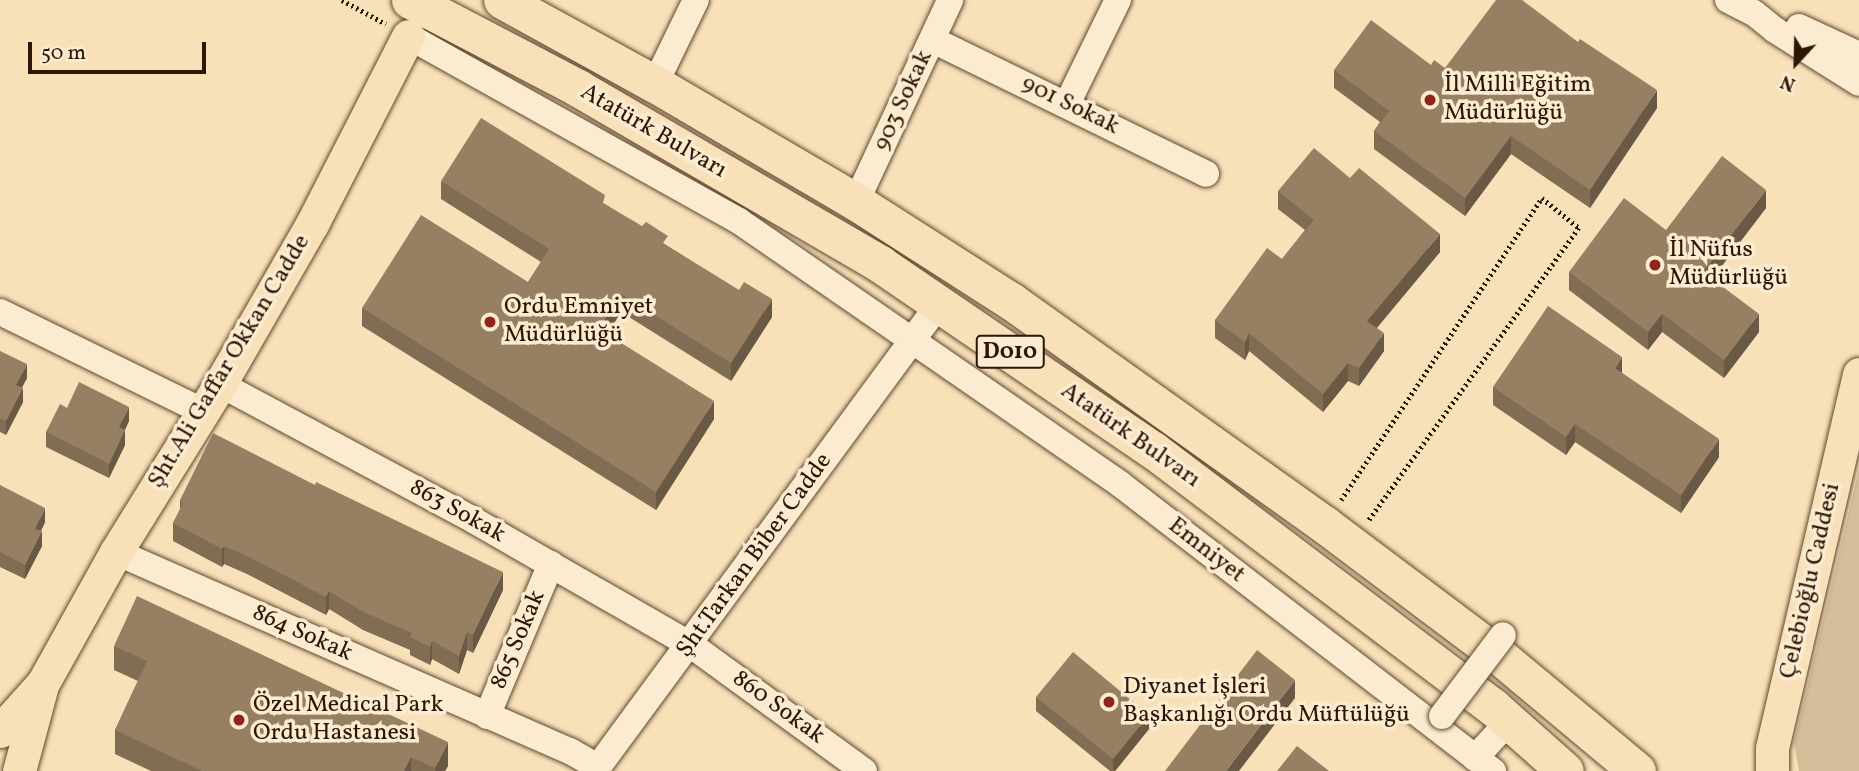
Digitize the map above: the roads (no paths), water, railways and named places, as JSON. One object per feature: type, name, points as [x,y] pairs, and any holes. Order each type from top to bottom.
[{"type":"highway","name":"Atatürk Bulvarı","points":[[410,0],[578,88],[880,264],[1153,450],[1509,721],[1565,771]]},
{"type":"highway","name":"Atatürk Bulvarı","points":[[502,0],[655,84],[856,202],[1011,300],[1338,535],[1466,618],[1637,771]]},
{"type":"main road","name":"Şht.Ali Gaffar Okkan Cadde","points":[[0,731],[43,683],[116,552],[220,383],[312,224],[408,36]]},
{"type":"main road","name":"Çelebioğlu Caddesi","points":[[1767,763],[1859,374]]},
{"type":"main road","name":"Şht.Ali Gaffar Okkan Cadde","points":[[20,771],[43,683]]},
{"type":"main road","points":[[0,754],[13,762],[20,771]]},
{"type":"street","points":[[655,84],[696,0]]},
{"type":"street","name":"903 Sokak","points":[[856,202],[950,0]]},
{"type":"street","points":[[1067,104],[1118,0]]},
{"type":"street","points":[[1728,0],[1754,13],[1859,83]]},
{"type":"street","points":[[1754,13],[1780,18],[1859,55]]},
{"type":"street","name":"Emniyet","points":[[408,36],[739,221],[1120,484],[1484,764]]},
{"type":"street","name":"901 Sokak","points":[[933,40],[1206,174]]},
{"type":"street","name":"Şht.Tarkan Biber Cadde","points":[[596,769],[691,645],[939,304]]},
{"type":"street","points":[[0,312],[202,411]]},
{"type":"street","name":"863 Sokak","points":[[220,383],[551,564],[691,645]]},
{"type":"street","name":"864 Sokak","points":[[116,552],[487,716],[596,769]]},
{"type":"street","name":"865 Sokak","points":[[487,716],[551,564]]},
{"type":"street","points":[[1442,716],[1503,635]]},
{"type":"street","name":"860 Sokak","points":[[691,645],[864,771]]},
{"type":"street","points":[[1484,764],[1509,721]]},
{"type":"place","name":"İl Milli Eğitim Müdürlüğü","points":[[1430,100]]},
{"type":"place","name":"İl Nüfus Müdürlüğü","points":[[1655,265]]},
{"type":"place","name":"Ordu Emniyet Müdürlüğü","points":[[490,322]]},
{"type":"place","name":"Diyanet İşleri Başkanlığı Ordu Müftülüğü","points":[[1109,702]]},
{"type":"place","name":"Özel Medical Park Ordu Hastanesi","points":[[239,720]]}]
